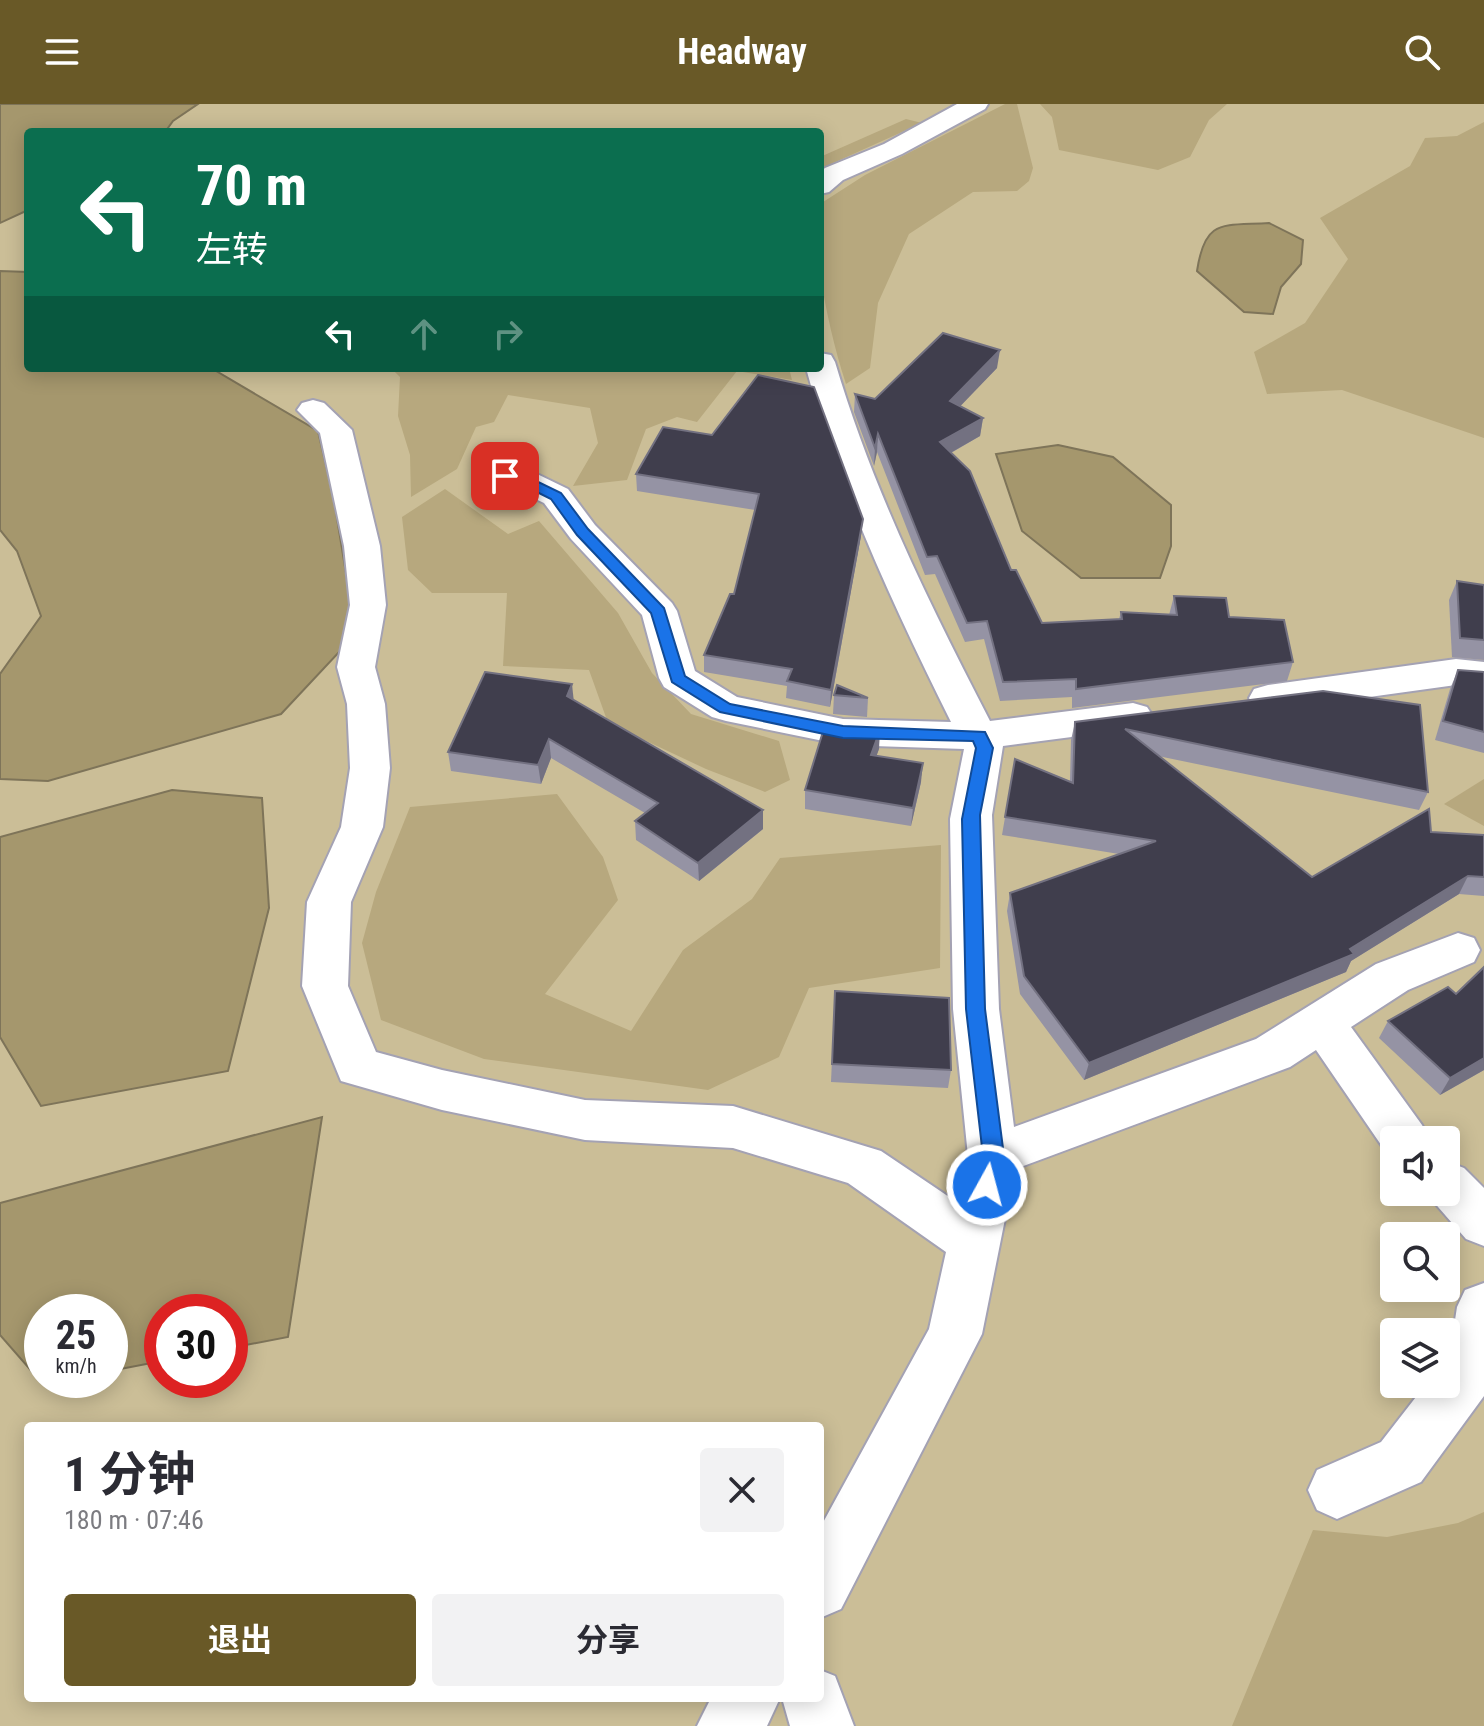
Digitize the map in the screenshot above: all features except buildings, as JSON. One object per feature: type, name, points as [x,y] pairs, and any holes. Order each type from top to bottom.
[{"type":"street","points":[[824,183],[834,174],[893,149],[976,104]]},
{"type":"street","points":[[823,372],[842,439],[910,602],[984,748],[971,819],[972,816],[976,1009],[993,1156],[955,1334],[824,1580]]},
{"type":"street","points":[[313,410],[336,430],[362,546],[368,605],[356,667],[366,704],[370,768],[362,827],[329,902],[325,986],[358,1067],[442,1090],[585,1120],[733,1127],[863,1166],[975,1243]]},
{"type":"street","points":[[505,476],[523,480],[556,496],[583,532],[659,611],[678,678],[726,708],[843,732],[979,736],[1163,712]]},
{"type":"street","points":[[1234,703],[1456,672],[1484,675]]},
{"type":"street","points":[[993,1156],[1273,1053],[1392,977],[1458,950]]},
{"type":"street","points":[[1322,1022],[1395,1126]]},
{"type":"street","points":[[1460,1198],[1484,1223]]},
{"type":"street","points":[[1337,1490],[1401,1462],[1476,1363],[1484,1307]]},
{"type":"street","points":[[729,1726],[746,1702]]},
{"type":"street","points":[[814,1702],[822,1726]]},
{"type":"shaded area","points":[[0,104],[1484,104],[1484,1726],[0,1726]]},
{"type":"shaded area","points":[[0,104],[198,104],[168,128],[24,128],[24,212],[0,223]]},
{"type":"shaded area","points":[[1005,104],[1017,104],[1033,168],[1029,181],[1017,191],[973,192],[909,234],[878,303],[870,368],[846,384],[824,294],[824,201],[865,175]]},
{"type":"shaded area","points":[[1040,104],[1227,104],[1209,120],[1190,157],[1158,170],[1059,150],[1052,117]]},
{"type":"shaded area","points":[[906,119],[922,123],[824,167],[824,155]]},
{"type":"shaded area","points":[[1484,122],[1484,438],[1342,390],[1267,394],[1254,352],[1305,323],[1348,259],[1320,218],[1410,166],[1425,138],[1457,136]]},
{"type":"shaded area","points":[[1269,223],[1303,240],[1301,264],[1281,287],[1273,314],[1244,312],[1197,271],[1200,254],[1211,233],[1218,228]]},
{"type":"shaded area","points":[[0,271],[24,272],[24,372],[218,372],[318,431],[334,500],[356,634],[281,714],[48,781],[0,779],[0,674],[41,616],[17,551],[0,530]]},
{"type":"shaded area","points":[[395,372],[736,372],[697,422],[677,417],[646,429],[627,480],[573,486],[598,443],[590,408],[508,395],[494,422],[476,427],[457,469],[411,497],[410,455],[398,416],[400,377]]},
{"type":"shaded area","points":[[743,372],[790,372],[792,380]]},
{"type":"shaded area","points":[[1058,445],[1113,457],[1171,505],[1171,546],[1160,578],[1081,578],[1022,531],[996,454]]},
{"type":"shaded area","points":[[445,489],[508,534],[539,521],[618,613],[652,673],[691,714],[779,741],[790,780],[765,792],[706,769],[608,723],[589,670],[503,666],[507,593],[432,593],[408,570],[402,517]]},
{"type":"shaded area","points":[[1484,779],[1484,826],[1444,804]]},
{"type":"shaded area","points":[[172,790],[262,798],[269,908],[228,1071],[41,1106],[0,1037],[0,837]]},
{"type":"shaded area","points":[[557,794],[603,857],[618,900],[545,994],[631,1031],[683,950],[752,899],[780,858],[941,845],[940,968],[809,988],[779,1057],[708,1090],[484,1059],[381,1020],[362,943],[376,892],[410,807]]},
{"type":"shaded area","points":[[322,1117],[288,1337],[248,1345],[248,1294],[144,1294],[144,1364],[128,1368],[128,1294],[24,1294],[24,1363],[0,1335],[0,1203]]},
{"type":"shaded area","points":[[1484,1512],[1484,1726],[1232,1726],[1313,1530],[1387,1537],[1458,1523]]},
{"type":"route","points":[[505,476],[523,480],[556,496],[583,532],[659,611],[678,678],[726,708],[843,732],[979,736],[984,748],[971,819],[972,816],[976,1009],[993,1156],[987,1185]]}]
